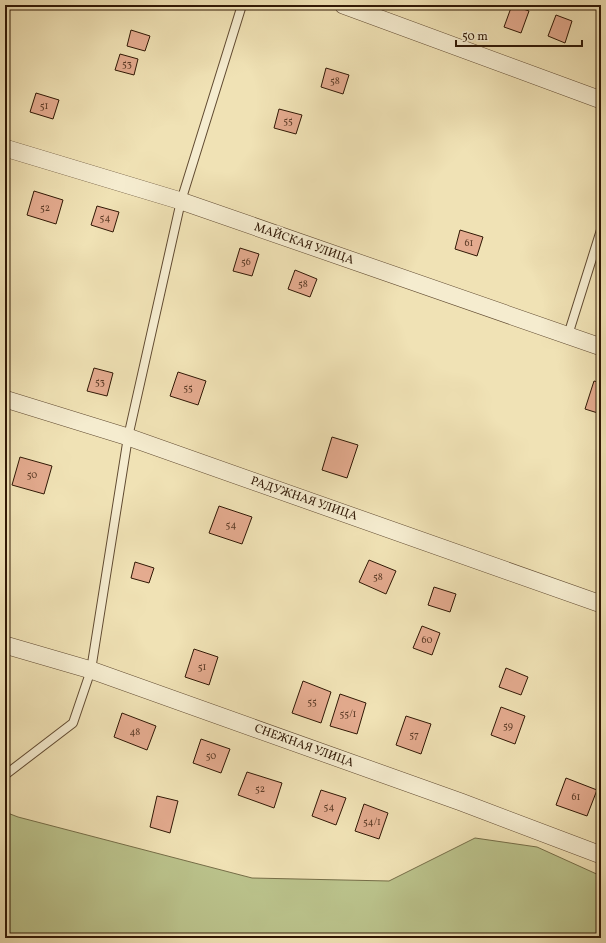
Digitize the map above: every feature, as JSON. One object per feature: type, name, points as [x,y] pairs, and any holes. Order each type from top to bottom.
[{"type":"street","points":[[343,5],[601,100]]},
{"type":"street","name":"МАЙСКАЯ УЛИЦА","points":[[5,148],[181,201],[601,347]]},
{"type":"street","name":"РАДУЖНАЯ УЛИЦА","points":[[5,399],[128,438],[601,604]]},
{"type":"street","name":"СНЕЖНАЯ УЛИЦА","points":[[5,645],[91,670],[461,802],[601,855]]},
{"type":"lane","points":[[5,775],[73,723],[91,670],[128,438],[181,201],[242,5]]},
{"type":"lane","points":[[568,335],[601,230]]},
{"type":"green space","points":[[5,812],[18,817],[252,878],[389,881],[475,838],[537,847],[601,876],[601,938],[5,938]]},
{"type":"building","points":[[512,5],[529,11],[521,33],[504,27]]},
{"type":"building","points":[[556,15],[572,21],[565,43],[548,36]]},
{"type":"building","points":[[131,30],[150,36],[145,51],[127,46]]},
{"type":"building","points":[[120,54],[138,59],[134,75],[115,70]]},
{"type":"building","points":[[326,68],[349,75],[343,94],[321,87]]},
{"type":"building","points":[[36,93],[59,100],[53,119],[30,112]]},
{"type":"building","points":[[279,109],[302,115],[296,134],[274,128]]},
{"type":"building","points":[[34,191],[63,200],[56,224],[27,215]]},
{"type":"building","points":[[97,206],[119,212],[113,232],[91,225]]},
{"type":"building","points":[[460,230],[483,237],[477,256],[455,249]]},
{"type":"building","points":[[240,248],[259,254],[252,276],[233,271]]},
{"type":"building","points":[[295,270],[317,279],[310,297],[288,289]]},
{"type":"building","points":[[94,368],[113,373],[107,396],[87,391]]},
{"type":"building","points":[[178,372],[206,381],[198,405],[170,396]]},
{"type":"building","points":[[594,381],[601,383],[601,414],[585,409]]},
{"type":"building","points":[[332,437],[358,445],[347,478],[322,470]]},
{"type":"building","points":[[20,457],[52,466],[44,494],[12,485]]},
{"type":"building","points":[[219,506],[252,517],[242,544],[209,533]]},
{"type":"building","points":[[369,560],[396,571],[386,594],[359,582]]},
{"type":"building","points":[[135,562],[154,568],[149,583],[131,578]]},
{"type":"building","points":[[434,587],[456,594],[450,612],[428,605]]},
{"type":"building","points":[[422,626],[440,633],[432,655],[413,648]]},
{"type":"building","points":[[194,649],[218,657],[209,685],[185,677]]},
{"type":"building","points":[[506,668],[528,677],[521,695],[499,687]]},
{"type":"building","points":[[303,681],[331,692],[321,723],[292,713]]},
{"type":"building","points":[[340,694],[366,703],[357,734],[330,726]]},
{"type":"building","points":[[501,707],[525,716],[515,744],[491,735]]},
{"type":"building","points":[[122,713],[156,726],[147,750],[114,737]]},
{"type":"building","points":[[406,716],[431,724],[421,754],[396,745]]},
{"type":"building","points":[[201,739],[230,749],[221,773],[193,763]]},
{"type":"building","points":[[247,772],[282,783],[274,808],[238,795]]},
{"type":"building","points":[[566,778],[597,790],[587,816],[556,805]]},
{"type":"building","points":[[321,790],[346,798],[336,825],[312,816]]},
{"type":"building","points":[[157,796],[178,801],[170,833],[150,827]]},
{"type":"building","points":[[364,804],[388,813],[379,839],[355,831]]}]
